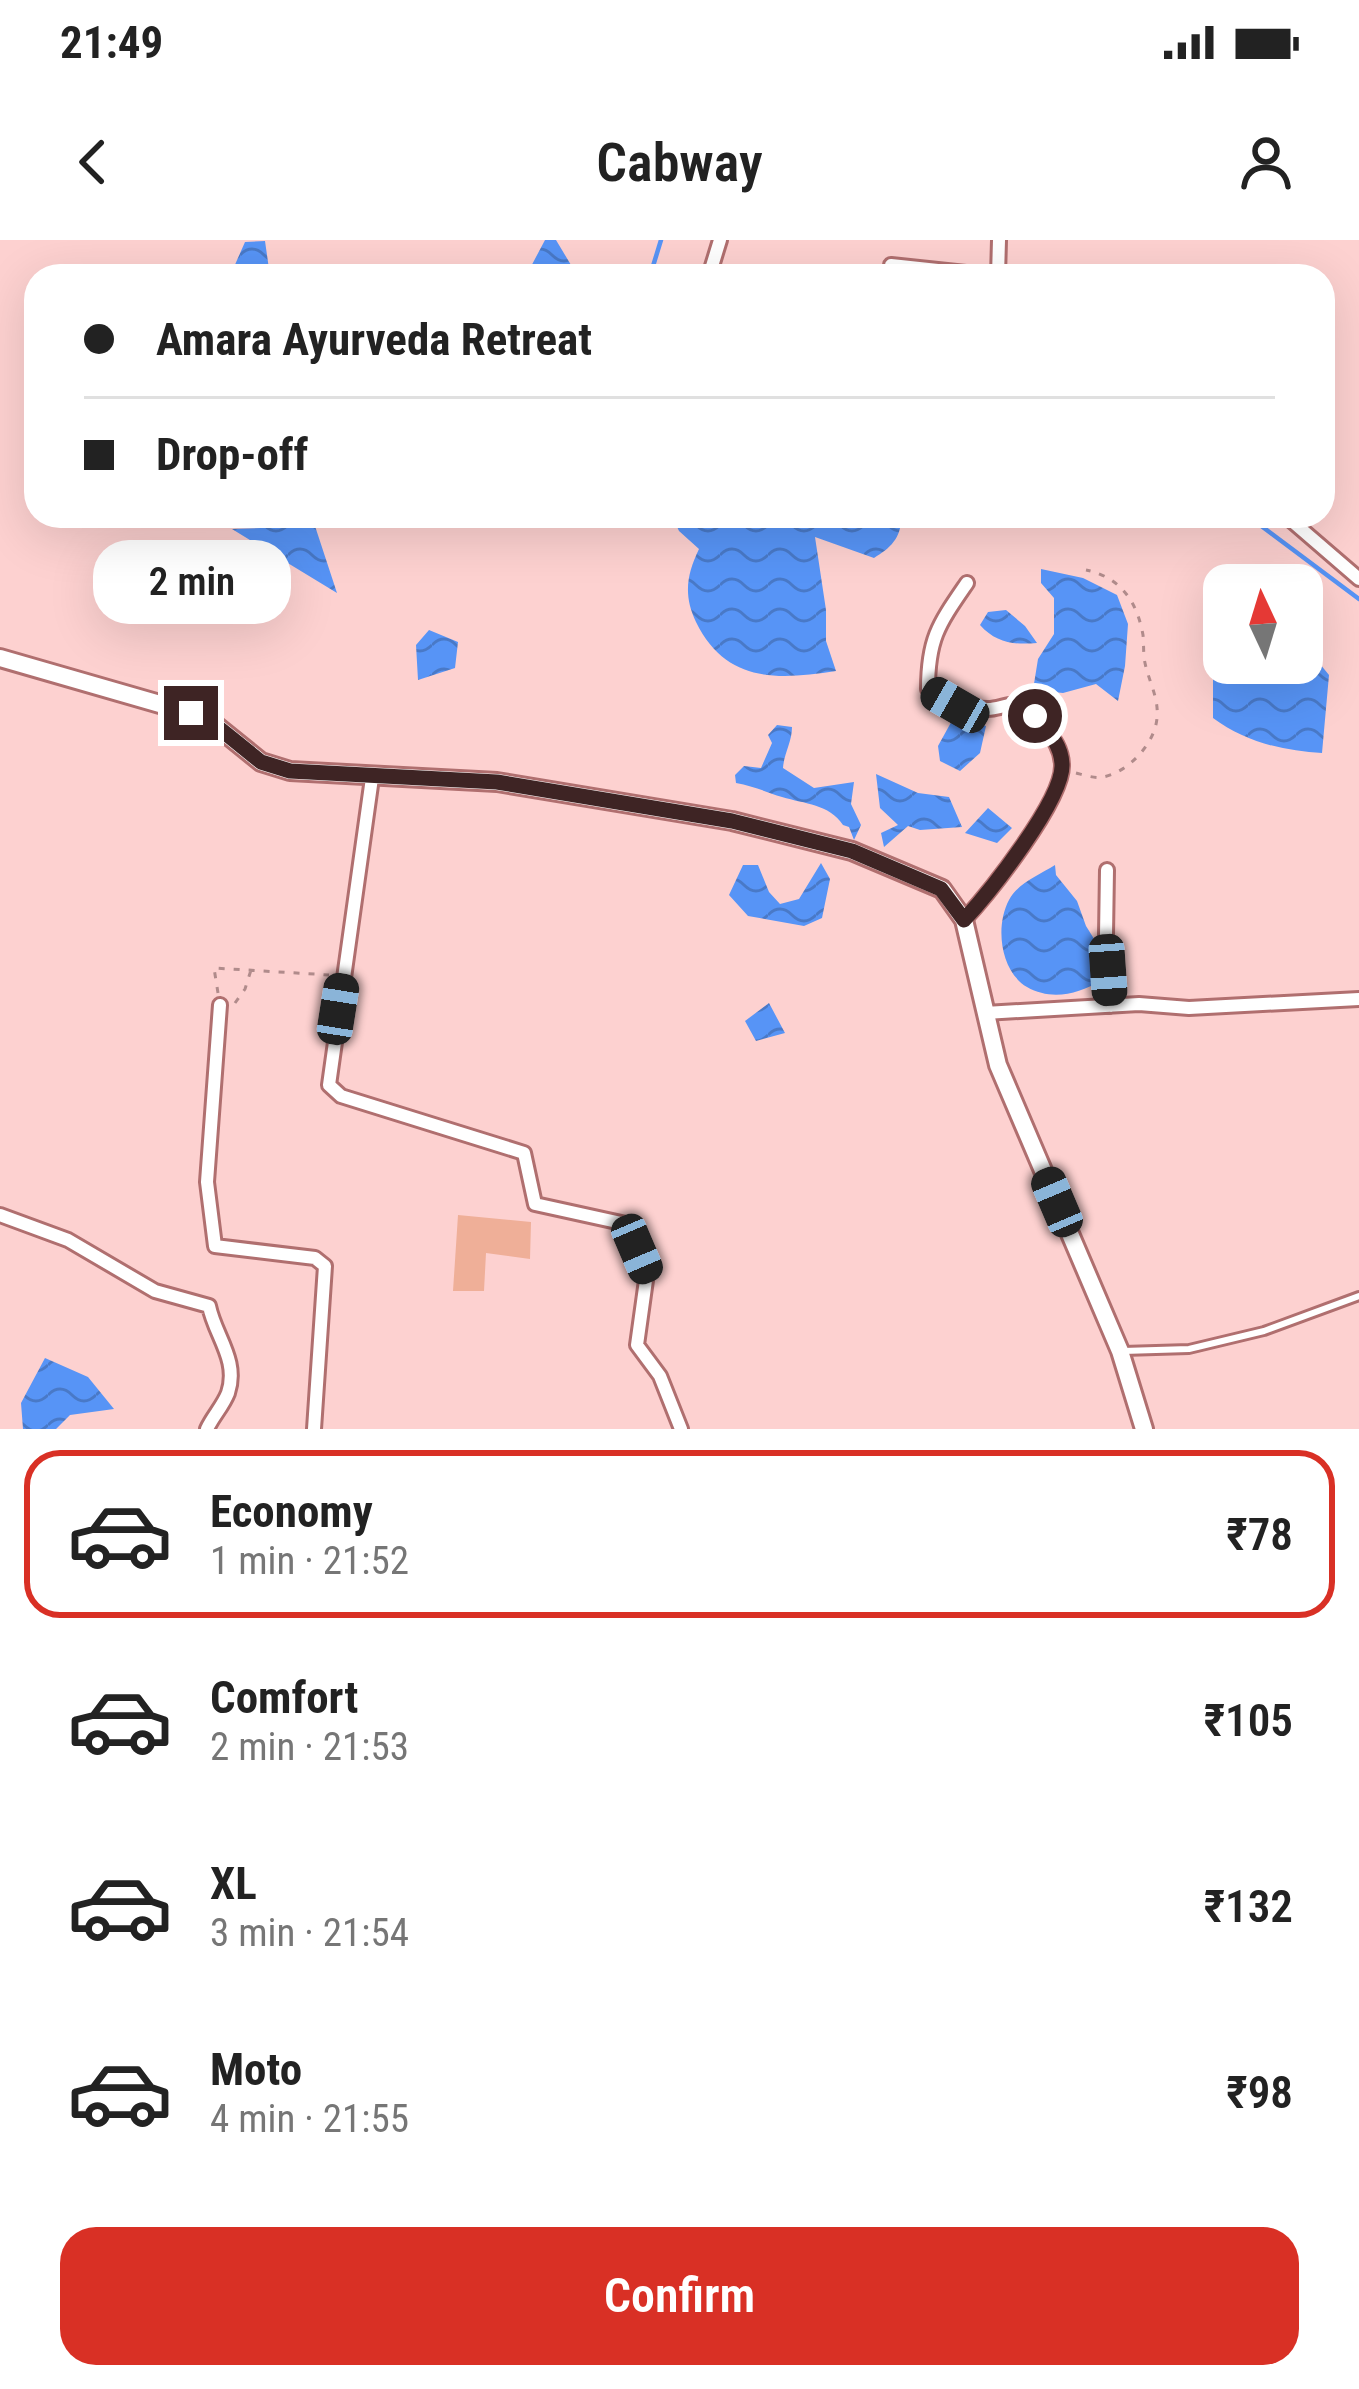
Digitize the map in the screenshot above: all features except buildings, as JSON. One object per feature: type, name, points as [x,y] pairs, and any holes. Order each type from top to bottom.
[{"type":"street","points":[[1300,528],[1359,579]]},
{"type":"street","points":[[964,920],[1045,812],[1062,771],[1057,742],[1025,706],[982,709],[955,705],[928,689],[933,636],[967,583]]},
{"type":"street","points":[[0,658],[191,713],[214,724],[261,762],[290,771],[497,782],[732,821],[852,851],[941,889],[964,920],[998,1065],[1120,1351],[1144,1429]]},
{"type":"street","points":[[372,778],[328,1077],[334,1091],[524,1153],[535,1204],[626,1225],[647,1274],[638,1345],[660,1376],[681,1429]]},
{"type":"street","points":[[1107,870],[1111,1006]]},
{"type":"street","points":[[986,1012],[1359,999]]},
{"type":"street","points":[[220,1005],[207,1182],[215,1246],[315,1258],[325,1266],[314,1429]]},
{"type":"street","points":[[0,1215],[68,1240],[155,1291],[208,1306],[214,1330],[228,1353],[230,1376],[229,1391],[207,1429]]},
{"type":"lane","points":[[1120,1351],[1208,1345],[1264,1331],[1359,1296]]},
{"type":"path","points":[[1062,771],[1102,778],[1128,765],[1148,745],[1157,720],[1155,691],[1135,609],[1124,588],[1112,578],[1086,570]]},
{"type":"path","points":[[251,970],[237,1003],[220,1005],[214,968],[251,970],[343,975]]},
{"type":"water","points":[[545,240],[556,240],[570,264],[532,264]]},
{"type":"water","points":[[265,241],[268,264],[235,264],[245,242]]},
{"type":"water","points":[[316,528],[337,593],[232,529]]},
{"type":"water","points":[[900,528],[894,541],[874,558],[815,537],[826,641],[836,671],[793,676],[738,667],[708,642],[688,594],[699,549],[679,531]]},
{"type":"water","points":[[1041,569],[1083,578],[1117,595],[1128,624],[1118,701],[1096,684],[1063,693],[1033,690],[1038,659],[1054,634],[1054,598],[1041,583]]},
{"type":"water","points":[[1006,610],[1037,643],[1006,642],[980,625],[988,612]]},
{"type":"water","points":[[429,630],[458,642],[455,668],[418,680],[416,645]]},
{"type":"water","points":[[1323,668],[1329,675],[1322,753],[1265,744],[1213,718],[1213,684],[1323,684]]},
{"type":"water","points":[[954,717],[986,726],[980,753],[960,771],[940,761],[938,746]]},
{"type":"water","points":[[777,725],[792,727],[783,768],[814,788],[854,782],[851,804],[861,825],[854,840],[849,827],[824,809],[736,783],[735,775],[744,766],[761,768],[772,743],[768,735]]},
{"type":"water","points":[[876,774],[918,793],[949,797],[962,827],[920,830],[908,826],[884,847],[881,833],[898,825],[880,808]]},
{"type":"water","points":[[988,808],[1012,828],[997,843],[965,833]]},
{"type":"water","points":[[821,863],[830,879],[822,918],[804,926],[748,916],[729,895],[743,865],[758,865],[769,892],[780,904],[799,899]]},
{"type":"water","points":[[1055,865],[1056,875],[1077,901],[1101,950],[1100,981],[1055,995],[1018,980],[1006,959],[1001,935],[1013,894]]},
{"type":"water","points":[[769,1003],[785,1033],[756,1041],[745,1021]]},
{"type":"water","points":[[45,1358],[88,1377],[114,1409],[70,1415],[56,1429],[23,1429],[21,1403]]},
{"type":"waterway","points":[[654,264],[661,240]]},
{"type":"waterway","points":[[1264,528],[1359,599]]},
{"type":"route","points":[[191,713],[214,724],[261,762],[290,771],[497,782],[732,821],[852,851],[941,889],[964,920],[1045,812],[1059,781],[1062,763],[1057,742],[1035,716]]}]
